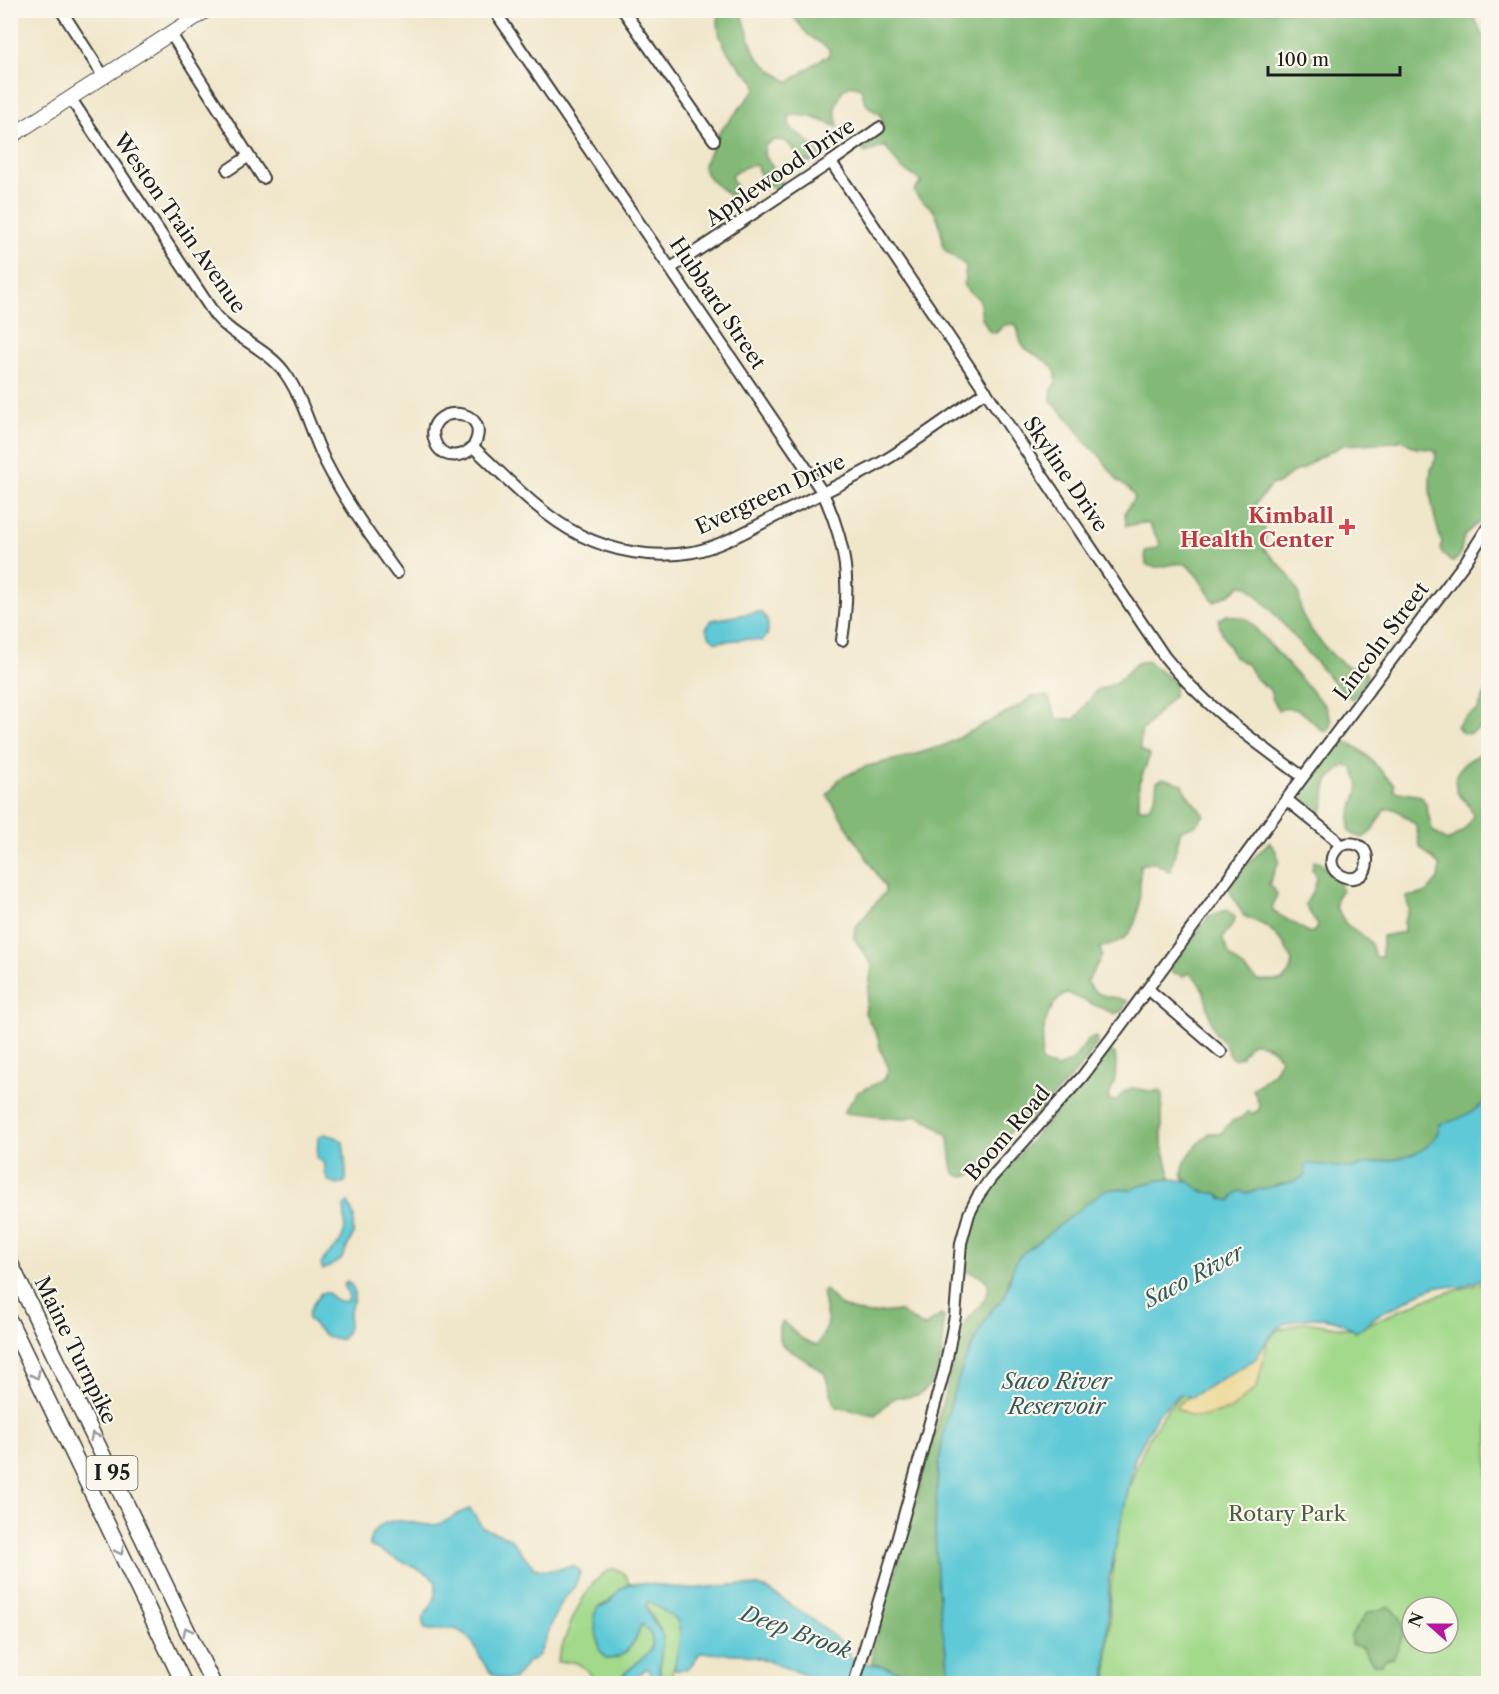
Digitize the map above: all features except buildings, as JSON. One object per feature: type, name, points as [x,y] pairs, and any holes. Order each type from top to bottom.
[{"type":"highway","name":"Maine Turnpike","points":[[10,1263],[213,1683]]},
{"type":"highway","name":"I 95","points":[[10,1322],[184,1683]]},
{"type":"main road","points":[[10,137],[207,10]]},
{"type":"street","points":[[61,10],[104,77]]},
{"type":"street","name":"Hubbard Street","points":[[495,10],[823,493],[844,551],[848,593],[842,640]]},
{"type":"street","points":[[623,10],[714,140]]},
{"type":"street","points":[[171,33],[263,178]]},
{"type":"street","name":"Weston Train Avenue","points":[[71,99],[215,315],[231,330],[268,354],[285,373],[300,399],[338,487],[397,573]]},
{"type":"street","name":"Applewood Drive","points":[[671,268],[879,128]]},
{"type":"street","points":[[228,170],[249,156]]},
{"type":"street","name":"Skyline Drive","points":[[831,162],[1164,656],[1182,678],[1226,719],[1303,777]]},
{"type":"street","name":"Evergreen Drive","points":[[473,447],[544,511],[567,527],[597,542],[638,553],[680,554],[729,539],[878,464],[986,391]]},
{"type":"street","points":[[454,412],[470,418],[475,423],[478,434],[473,447],[458,456],[444,453],[434,438],[438,421],[454,412]]},
{"type":"street","name":"Lincoln Street","points":[[1303,777],[1466,561],[1488,527]]},
{"type":"street","name":"Boom Road","points":[[854,1683],[945,1368],[954,1323],[961,1243],[969,1214],[985,1186],[1082,1077],[1303,777]]},
{"type":"street","points":[[1287,800],[1328,831],[1340,846]]},
{"type":"street","points":[[1148,989],[1221,1052]]},
{"type":"green space","points":[[720,11],[739,11],[756,55],[789,82],[823,58],[829,57],[829,49],[807,34],[793,16],[785,11],[1471,12],[1488,44],[1488,513],[1467,533],[1459,557],[1451,562],[1440,548],[1442,543],[1431,497],[1431,470],[1436,452],[1431,449],[1416,448],[1402,440],[1343,445],[1303,469],[1293,472],[1278,484],[1272,484],[1256,503],[1257,516],[1263,523],[1265,531],[1264,549],[1292,580],[1299,595],[1302,614],[1322,643],[1347,666],[1365,670],[1367,676],[1360,692],[1352,699],[1346,695],[1248,586],[1240,585],[1232,593],[1214,602],[1198,577],[1186,564],[1158,567],[1146,565],[1145,551],[1158,548],[1160,543],[1149,524],[1126,526],[1125,512],[1135,497],[1118,481],[1100,456],[1084,441],[1076,427],[1051,401],[1052,390],[1056,382],[1053,367],[1023,346],[1015,324],[1004,325],[996,333],[989,331],[982,318],[979,299],[964,286],[966,266],[944,249],[937,217],[914,190],[922,182],[900,167],[885,146],[865,153],[863,151],[880,133],[882,122],[880,114],[872,110],[863,98],[861,88],[851,85],[842,91],[835,108],[838,127],[808,117],[789,116],[789,126],[824,157],[816,163],[802,160],[786,141],[775,140],[765,145],[764,154],[782,182],[781,189],[775,190],[763,180],[756,165],[749,165],[731,176],[741,199],[735,203],[710,179],[703,167],[718,134],[756,89],[755,82],[733,59],[722,41],[718,22]]},
{"type":"green space","points":[[1227,615],[1247,619],[1325,706],[1331,721],[1329,730],[1324,732],[1309,717],[1299,711],[1278,710],[1270,690],[1255,678],[1247,664],[1234,657],[1219,624],[1219,619]]},
{"type":"green space","points":[[1147,661],[1175,682],[1174,695],[1141,732],[1140,749],[1150,755],[1139,783],[1139,808],[1148,808],[1155,798],[1157,782],[1163,778],[1183,784],[1186,793],[1204,815],[1197,824],[1181,830],[1170,871],[1154,862],[1140,865],[1139,905],[1134,924],[1123,939],[1100,948],[1102,956],[1087,982],[1095,992],[1127,1001],[1123,1010],[1115,1014],[1067,993],[1059,999],[1048,1014],[1045,1023],[1041,1061],[1057,1068],[1072,1061],[1089,1039],[1097,1037],[1098,1041],[1085,1062],[1038,1113],[1014,1127],[976,1173],[964,1177],[957,1175],[953,1170],[948,1136],[929,1121],[918,1116],[900,1119],[843,1113],[858,1092],[884,1080],[889,1069],[878,1038],[865,1013],[872,965],[854,938],[855,928],[885,892],[885,887],[827,795],[839,779],[864,767],[945,745],[1019,706],[1031,697],[1048,696],[1057,719],[1075,719],[1097,690],[1115,684],[1137,663]]},
{"type":"green space","points":[[1488,688],[1488,725],[1468,734],[1461,732],[1457,726],[1466,716],[1477,711]]},
{"type":"green space","points":[[1340,741],[1363,752],[1394,784],[1394,791],[1421,796],[1426,804],[1432,830],[1447,841],[1463,831],[1473,815],[1468,805],[1459,796],[1455,783],[1456,776],[1464,764],[1488,750],[1488,1100],[1466,1115],[1440,1124],[1431,1143],[1404,1158],[1352,1168],[1312,1164],[1306,1175],[1296,1181],[1235,1194],[1231,1201],[1226,1201],[1218,1193],[1203,1191],[1187,1181],[1183,1177],[1184,1165],[1190,1153],[1209,1133],[1221,1133],[1232,1121],[1241,1118],[1247,1112],[1254,1113],[1259,1110],[1253,1089],[1274,1072],[1281,1059],[1269,1046],[1251,1043],[1241,1057],[1233,1059],[1215,1032],[1201,985],[1189,973],[1183,976],[1172,972],[1171,967],[1209,916],[1227,910],[1235,917],[1234,923],[1222,938],[1230,956],[1258,981],[1282,981],[1290,972],[1292,961],[1284,944],[1268,927],[1244,916],[1230,892],[1231,882],[1269,842],[1276,851],[1279,861],[1269,884],[1277,894],[1272,909],[1274,912],[1310,933],[1314,931],[1318,925],[1305,905],[1317,878],[1312,869],[1314,861],[1319,861],[1340,883],[1342,890],[1337,896],[1336,907],[1346,924],[1371,944],[1375,957],[1382,957],[1382,936],[1404,932],[1404,922],[1409,909],[1406,897],[1426,893],[1438,879],[1440,866],[1420,847],[1416,825],[1395,809],[1385,809],[1371,832],[1363,838],[1349,831],[1350,814],[1359,785],[1352,767],[1344,766],[1330,778],[1321,814],[1313,814],[1307,806],[1304,791],[1311,775]]},
{"type":"green space","points":[[1108,1051],[1115,1053],[1116,1064],[1114,1081],[1108,1097],[1110,1100],[1116,1101],[1130,1088],[1160,1090],[1162,1093],[1162,1143],[1171,1179],[1155,1181],[1130,1190],[1113,1189],[1103,1192],[1019,1257],[1008,1281],[1007,1290],[986,1320],[968,1354],[949,1410],[938,1470],[935,1529],[945,1646],[952,1683],[916,1683],[888,1667],[872,1665],[872,1651],[919,1490],[960,1336],[965,1322],[986,1297],[988,1291],[987,1282],[980,1276],[967,1272],[964,1264],[973,1218],[994,1184]]},
{"type":"green space","name":"Rotary Park","points":[[1488,1281],[1488,1683],[1108,1684],[1107,1660],[1112,1573],[1121,1520],[1137,1466],[1161,1419],[1186,1391],[1268,1341],[1277,1330],[1305,1322],[1355,1330],[1423,1300]]},
{"type":"green space","points":[[825,1290],[840,1305],[851,1310],[870,1314],[899,1311],[924,1327],[941,1315],[944,1317],[940,1361],[928,1387],[920,1394],[895,1397],[875,1415],[836,1407],[824,1372],[782,1345],[779,1336],[779,1326],[783,1322],[803,1339],[818,1345],[828,1324],[822,1292]]},
{"type":"green space","points":[[613,1569],[624,1574],[629,1584],[599,1607],[606,1659],[625,1653],[636,1637],[641,1624],[650,1633],[653,1642],[645,1656],[617,1683],[598,1683],[578,1663],[557,1662],[569,1628],[586,1594],[600,1576]]},
{"type":"green space","points":[[649,1601],[677,1620],[680,1628],[680,1644],[670,1683],[660,1683],[661,1633],[647,1608],[646,1604]]},
{"type":"green space","points":[[1390,1607],[1400,1617],[1400,1644],[1393,1658],[1385,1660],[1382,1664],[1374,1664],[1362,1648],[1351,1644],[1351,1635],[1367,1613]]},
{"type":"sand","points":[[1265,1341],[1267,1344],[1257,1387],[1230,1410],[1200,1417],[1191,1416],[1176,1408],[1189,1395]]},
{"type":"water","points":[[759,612],[766,618],[768,625],[767,635],[761,641],[746,639],[716,642],[710,637],[706,628],[712,620]]},
{"type":"water","name":"Saco River Reservoir","points":[[1488,1100],[1488,1277],[1461,1287],[1437,1286],[1415,1295],[1396,1307],[1382,1312],[1356,1332],[1332,1320],[1314,1318],[1286,1324],[1270,1336],[1254,1360],[1191,1397],[1180,1394],[1157,1415],[1135,1458],[1109,1578],[1106,1683],[952,1683],[939,1598],[936,1554],[939,1463],[947,1420],[959,1378],[986,1318],[1001,1302],[1007,1291],[1016,1261],[1020,1256],[1103,1191],[1130,1190],[1155,1181],[1171,1179],[1188,1181],[1204,1193],[1218,1193],[1222,1199],[1231,1201],[1240,1191],[1246,1193],[1296,1181],[1306,1175],[1304,1166],[1307,1164],[1352,1168],[1414,1154],[1431,1143],[1440,1124],[1466,1115]]},
{"type":"water","points":[[324,1134],[336,1137],[343,1142],[346,1179],[338,1185],[329,1182],[325,1164],[317,1158],[318,1138]]},
{"type":"water","points":[[348,1202],[354,1216],[353,1235],[341,1260],[323,1270],[321,1265],[324,1259],[342,1237],[345,1227],[344,1205]]},
{"type":"water","points":[[347,1281],[354,1290],[348,1328],[342,1339],[332,1338],[308,1319],[309,1315],[321,1293],[328,1293],[339,1301],[348,1301],[349,1297],[344,1284]]},
{"type":"water","points":[[470,1509],[483,1528],[510,1538],[534,1568],[546,1571],[572,1566],[579,1569],[580,1573],[575,1586],[563,1600],[539,1655],[526,1664],[514,1679],[502,1678],[487,1669],[474,1645],[461,1632],[452,1629],[425,1629],[423,1617],[434,1600],[436,1582],[430,1575],[370,1546],[375,1530],[384,1524],[396,1521],[435,1525]]},
{"type":"water","name":"Deep Brook","points":[[642,1583],[687,1589],[732,1585],[759,1586],[812,1619],[843,1644],[852,1659],[902,1673],[916,1683],[851,1683],[845,1680],[827,1683],[762,1659],[741,1654],[700,1653],[687,1668],[675,1670],[680,1639],[677,1620],[649,1601],[646,1604],[647,1611],[663,1636],[659,1670],[660,1683],[653,1683],[649,1669],[646,1668],[630,1683],[617,1683],[651,1649],[653,1642],[650,1633],[641,1624],[636,1637],[625,1653],[606,1659],[599,1649],[594,1615],[599,1607],[610,1602],[619,1590],[629,1584]]},
{"type":"place","name":"Kimball Health Center","points":[[1347,527]]},
{"type":"water label","name":"Saco River","points":[[1194,1276]]}]
